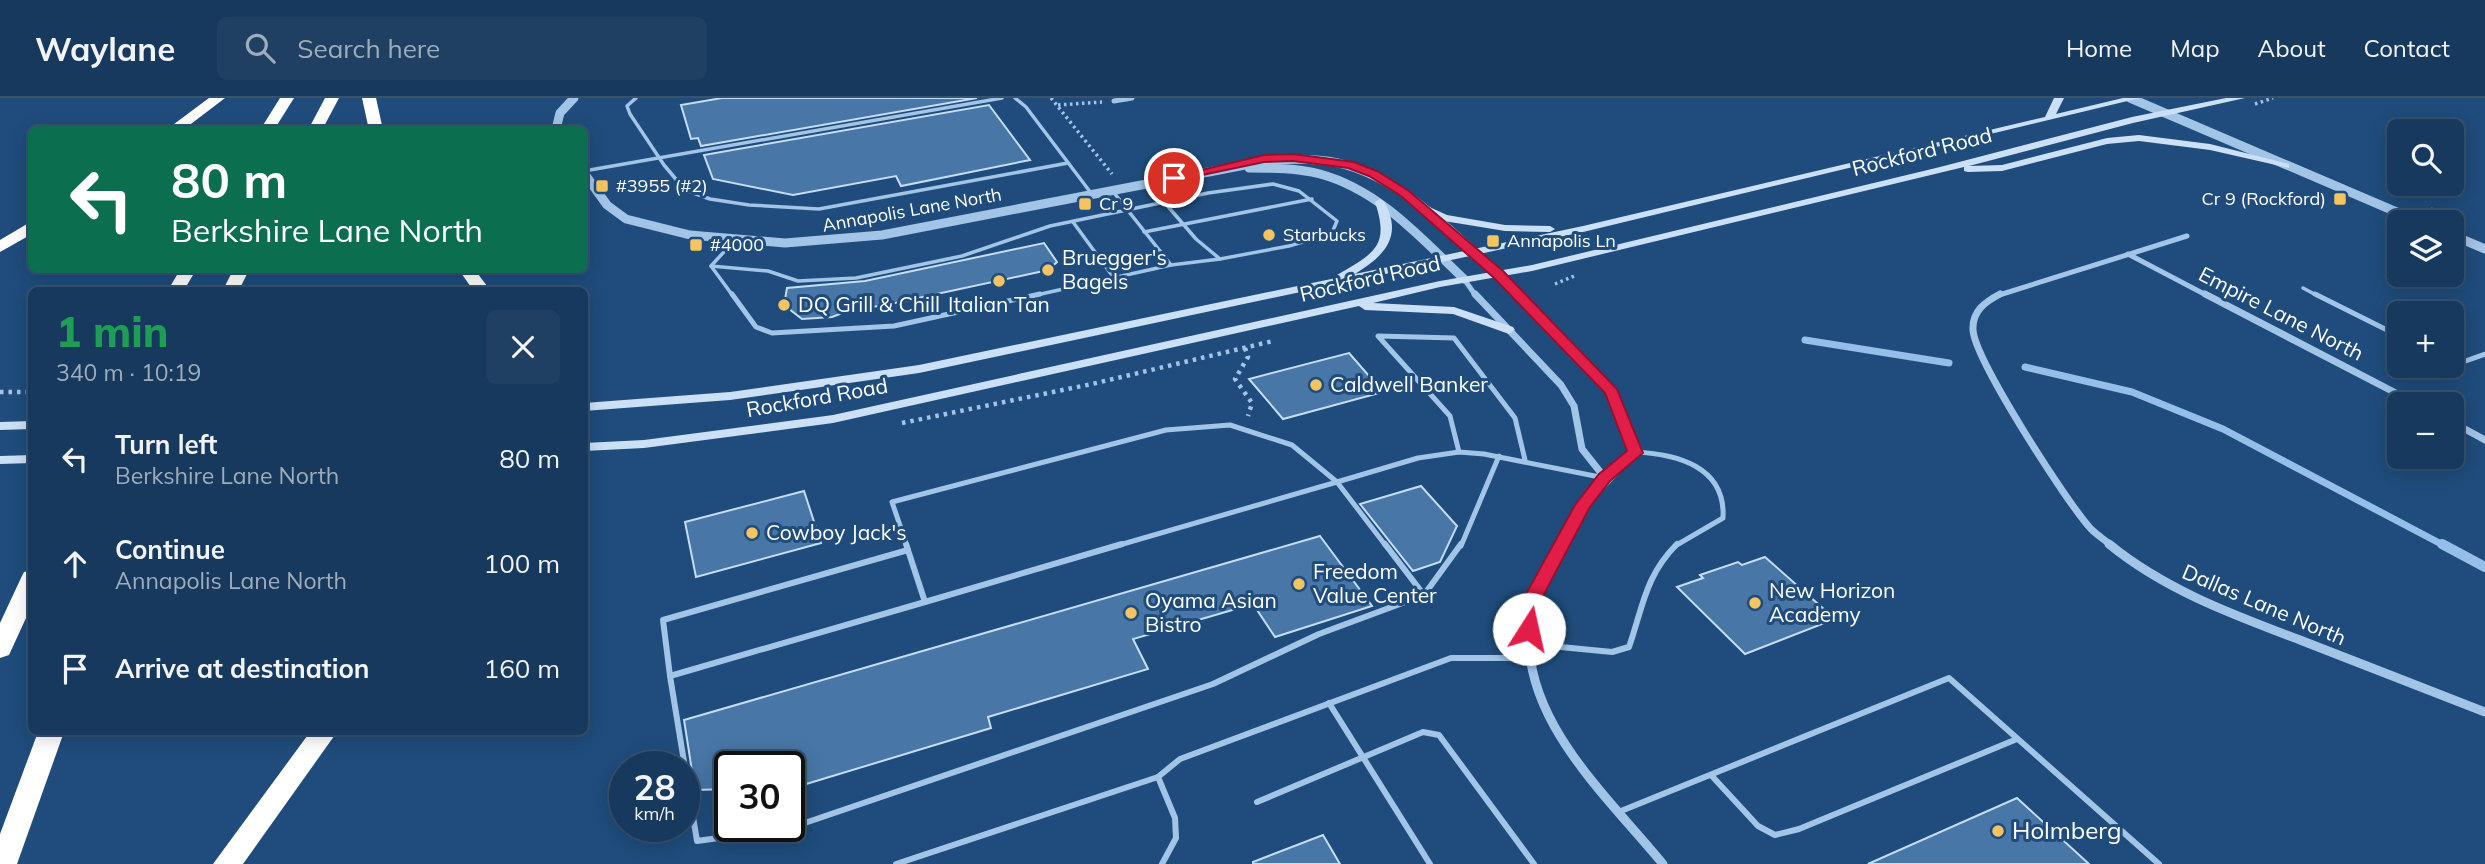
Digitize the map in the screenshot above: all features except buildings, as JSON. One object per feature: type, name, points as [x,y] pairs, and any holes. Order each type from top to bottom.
[{"type":"highway","points":[[179,126],[218,98]]},
{"type":"highway","points":[[270,126],[287,98]]},
{"type":"highway","points":[[317,126],[332,98]]},
{"type":"highway","points":[[369,98],[375,126]]},
{"type":"highway","points":[[0,247],[28,229]]},
{"type":"highway","points":[[0,649],[28,587]]},
{"type":"highway","points":[[3,864],[50,735]]},
{"type":"highway","points":[[227,864],[322,735]]},
{"type":"main road","points":[[2049,118],[2059,98]]},
{"type":"main road","name":"Rockford Road","points":[[588,407],[730,396],[919,369],[1583,229],[2132,98]]},
{"type":"main road","name":"Rockford Road","points":[[588,447],[669,441],[833,419],[1464,279],[1498,274],[1942,170],[2132,120],[2240,98]]},
{"type":"main road","points":[[1942,170],[2002,168],[2107,141],[2139,138],[2198,145],[2285,166]]},
{"type":"main road","points":[[1331,283],[1371,258],[1384,243],[1387,224],[1380,202]]},
{"type":"main road","points":[[1414,203],[1444,218],[1483,225],[1527,230],[1583,229]]},
{"type":"main road","points":[[1353,304],[1454,311],[1509,330]]},
{"type":"main road","points":[[0,426],[28,425]]},
{"type":"main road","points":[[0,460],[28,459]]},
{"type":"street","points":[[557,126],[560,113],[574,98]]},
{"type":"street","points":[[1114,102],[1132,98]]},
{"type":"street","points":[[2132,98],[2391,210]]},
{"type":"street","name":"Annapolis Lane North","points":[[588,179],[610,211],[626,219],[733,242],[789,244],[836,242],[1224,169],[1264,159],[1328,160],[1373,173],[1392,184],[1498,274]]},
{"type":"street","name":"Annapolis Lane North","points":[[1224,169],[1265,167],[1313,171],[1357,187],[1380,202],[1464,279]]},
{"type":"street","points":[[2129,254],[2187,236]]},
{"type":"street","points":[[2464,240],[2485,249]]},
{"type":"street","name":"Empire Lane North","points":[[2129,254],[2394,392]]},
{"type":"street","name":"Dallas Lane North","points":[[2129,254],[1996,295],[1982,305],[1973,317],[1972,335],[1980,356],[2069,501],[2092,530],[2126,558],[2171,585],[2222,610],[2485,712]]},
{"type":"street","points":[[1498,274],[1612,392],[1635,453],[1605,478],[1583,505],[1535,594],[1529,629],[1530,644],[1545,711],[1573,752],[1663,864]]},
{"type":"street","points":[[1464,279],[1561,385],[1574,406],[1582,449],[1605,478]]},
{"type":"street","points":[[2464,429],[2485,440]]},
{"type":"lane","points":[[636,98],[627,106],[630,114],[685,191],[703,197],[790,211],[819,209],[1068,163]]},
{"type":"lane","points":[[588,171],[1002,98]]},
{"type":"lane","points":[[1014,98],[1026,107],[1091,193]]},
{"type":"lane","points":[[1273,184],[1299,191],[1338,221],[1332,233],[1275,249],[1171,265],[894,326],[772,333],[756,327],[711,266],[768,271],[798,281],[856,278],[962,256],[1050,226],[1128,212],[1208,193],[1273,184]]},
{"type":"lane","points":[[1111,189],[1171,265]]},
{"type":"lane","points":[[1144,232],[1312,199]]},
{"type":"lane","points":[[1166,203],[1196,239],[1220,259]]},
{"type":"lane","points":[[1073,222],[1114,278]]},
{"type":"lane","points":[[711,266],[733,242]]},
{"type":"lane","points":[[2303,288],[2387,330]]},
{"type":"lane","points":[[1459,452],[1450,416],[1378,336],[1454,338],[1515,418],[1525,460]]},
{"type":"lane","points":[[2464,362],[2485,354]]},
{"type":"lane","points":[[926,602],[892,502],[1166,430],[1230,425],[1292,445],[1337,482],[1424,595]]},
{"type":"lane","points":[[670,676],[1418,458],[1459,452],[1499,456],[1605,478]]},
{"type":"lane","points":[[1530,644],[1612,652],[1629,647],[1648,578],[1677,545],[1713,528],[1723,518],[1724,499],[1710,478],[1694,465],[1661,453],[1635,453]]},
{"type":"lane","points":[[908,550],[663,620],[697,841],[803,824],[1213,684],[1319,634],[1424,595],[1458,552],[1499,456]]},
{"type":"lane","points":[[896,864],[1158,777],[1180,759],[1451,657],[1531,658]]},
{"type":"lane","points":[[1621,811],[1949,678],[2159,864]]},
{"type":"lane","points":[[1329,703],[1430,864]]},
{"type":"lane","points":[[1257,802],[1423,732],[1439,735],[1534,864]]},
{"type":"lane","points":[[1711,775],[1758,826],[1775,835],[1799,830],[2017,739]]},
{"type":"lane","points":[[1158,777],[1175,818],[1176,838],[1162,864]]},
{"type":"path","points":[[1051,98],[1117,179]]},
{"type":"path","points":[[1057,105],[1114,102]]},
{"type":"path","points":[[1244,430],[1252,403],[1235,379],[1248,357],[1245,348]]},
{"type":"path","points":[[0,392],[28,391]]},
{"type":"waterway","points":[[1805,340],[1949,363]]},
{"type":"waterway","points":[[2025,367],[2132,392],[2223,429],[2445,546]]},
{"type":"waterway","points":[[2442,544],[2485,567]]},
{"type":"place","name":"#3955 (#2)","points":[[602,186]]},
{"type":"place","name":"Cr 9 (Rockford)","points":[[2340,199]]},
{"type":"place","name":"Cr 9","points":[[1085,204]]},
{"type":"place","name":"Starbucks","points":[[1269,235]]},
{"type":"place","name":"Annapolis Ln","points":[[1493,241]]},
{"type":"place","name":"#4000","points":[[696,245]]},
{"type":"place","name":"Bruegger's Bagels","points":[[1048,270]]},
{"type":"place","name":"Italian Tan","points":[[999,281]]},
{"type":"place","name":"DQ Grill & Chill","points":[[784,305]]},
{"type":"place","name":"Caldwell Banker","points":[[1316,385]]},
{"type":"place","name":"Cowboy Jack's","points":[[752,533]]},
{"type":"place","name":"Freedom Value Center","points":[[1299,584]]},
{"type":"place","name":"New Horizon Academy","points":[[1755,603]]},
{"type":"place","name":"Oyama Asian Bistro","points":[[1131,613]]},
{"type":"place","name":"Holmberg","points":[[1998,831]]},
{"type":"route","points":[[1174,178],[1264,159],[1293,158],[1350,164],[1373,173],[1405,194],[1498,274],[1612,392],[1635,453],[1605,478],[1583,505],[1535,594],[1529,629]]}]
